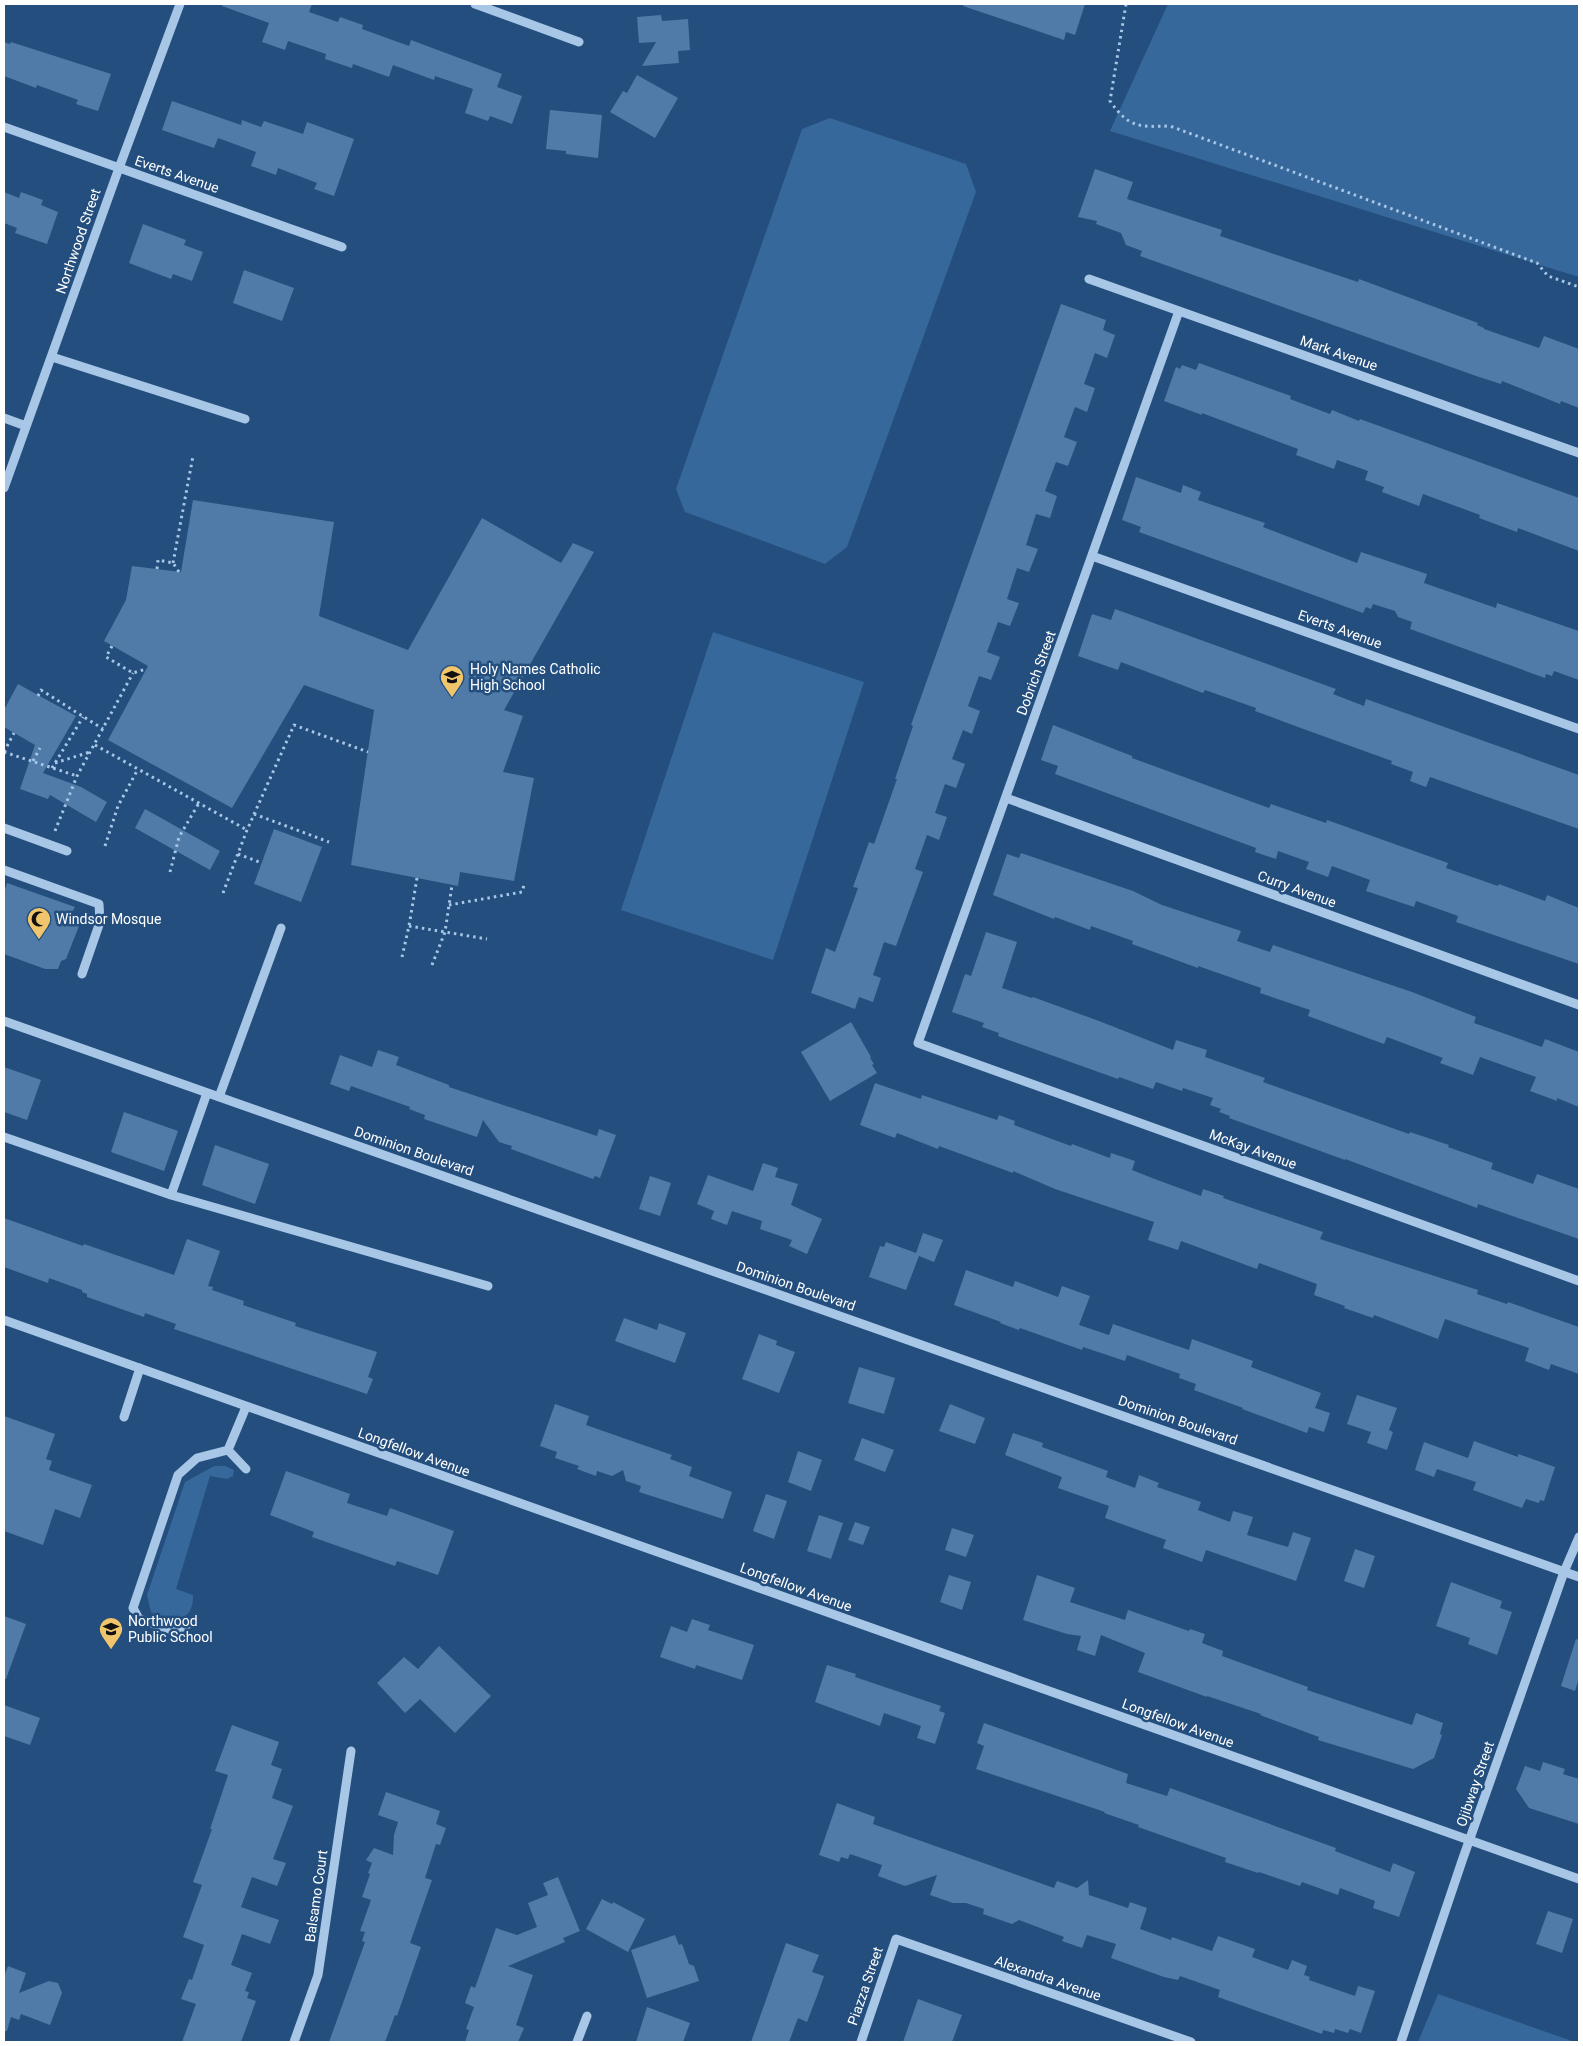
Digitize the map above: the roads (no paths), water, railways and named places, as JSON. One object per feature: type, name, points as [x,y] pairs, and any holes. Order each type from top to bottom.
[{"type":"street","name":"Northwood Street","points":[[4,488],[180,4]]},
{"type":"street","points":[[475,4],[579,42]]},
{"type":"street","name":"Everts Avenue","points":[[4,127],[342,247]]},
{"type":"street","name":"Mark Avenue","points":[[1089,279],[1579,453]]},
{"type":"street","name":"Dobrich Street","points":[[918,1044],[1179,311]]},
{"type":"street","points":[[52,357],[245,420]]},
{"type":"street","points":[[4,418],[26,426]]},
{"type":"street","name":"Everts Avenue","points":[[1092,556],[1579,729]]},
{"type":"street","name":"Curry Avenue","points":[[1006,798],[1579,1005]]},
{"type":"street","points":[[4,828],[67,851]]},
{"type":"street","points":[[4,870],[99,904],[100,922],[82,974]]},
{"type":"street","points":[[219,1097],[281,928]]},
{"type":"street","name":"Dominion Boulevard","points":[[4,1021],[1579,1577]]},
{"type":"street","name":"McKay Avenue","points":[[918,1044],[1579,1281]]},
{"type":"street","points":[[171,1195],[207,1093]]},
{"type":"street","points":[[4,1137],[171,1195],[488,1286]]},
{"type":"street","name":"Longfellow Avenue","points":[[4,1320],[1579,1879]]},
{"type":"street","points":[[124,1417],[140,1368]]},
{"type":"street","points":[[228,1450],[246,1407]]},
{"type":"street","points":[[228,1450],[246,1469]]},
{"type":"street","points":[[194,1621],[175,1631],[139,1619],[133,1608],[178,1475],[197,1458],[228,1450]]},
{"type":"street","name":"Ojibway Street","points":[[1402,2042],[1564,1572],[1579,1537]]},
{"type":"street","name":"Balsamo Court","points":[[294,2042],[318,1975],[351,1751]]},
{"type":"street","name":"Piazza Street","points":[[861,2042],[896,1939]]},
{"type":"street","name":"Alexandra Avenue","points":[[896,1939],[1191,2042]]},
{"type":"street","points":[[577,2042],[587,2016]]},
{"type":"place","name":"Holy Names Catholic High School","points":[[452,698]]},
{"type":"place","name":"Windsor Mosque","points":[[39,940]]},
{"type":"place","name":"Northwood Public School","points":[[111,1650]]}]
